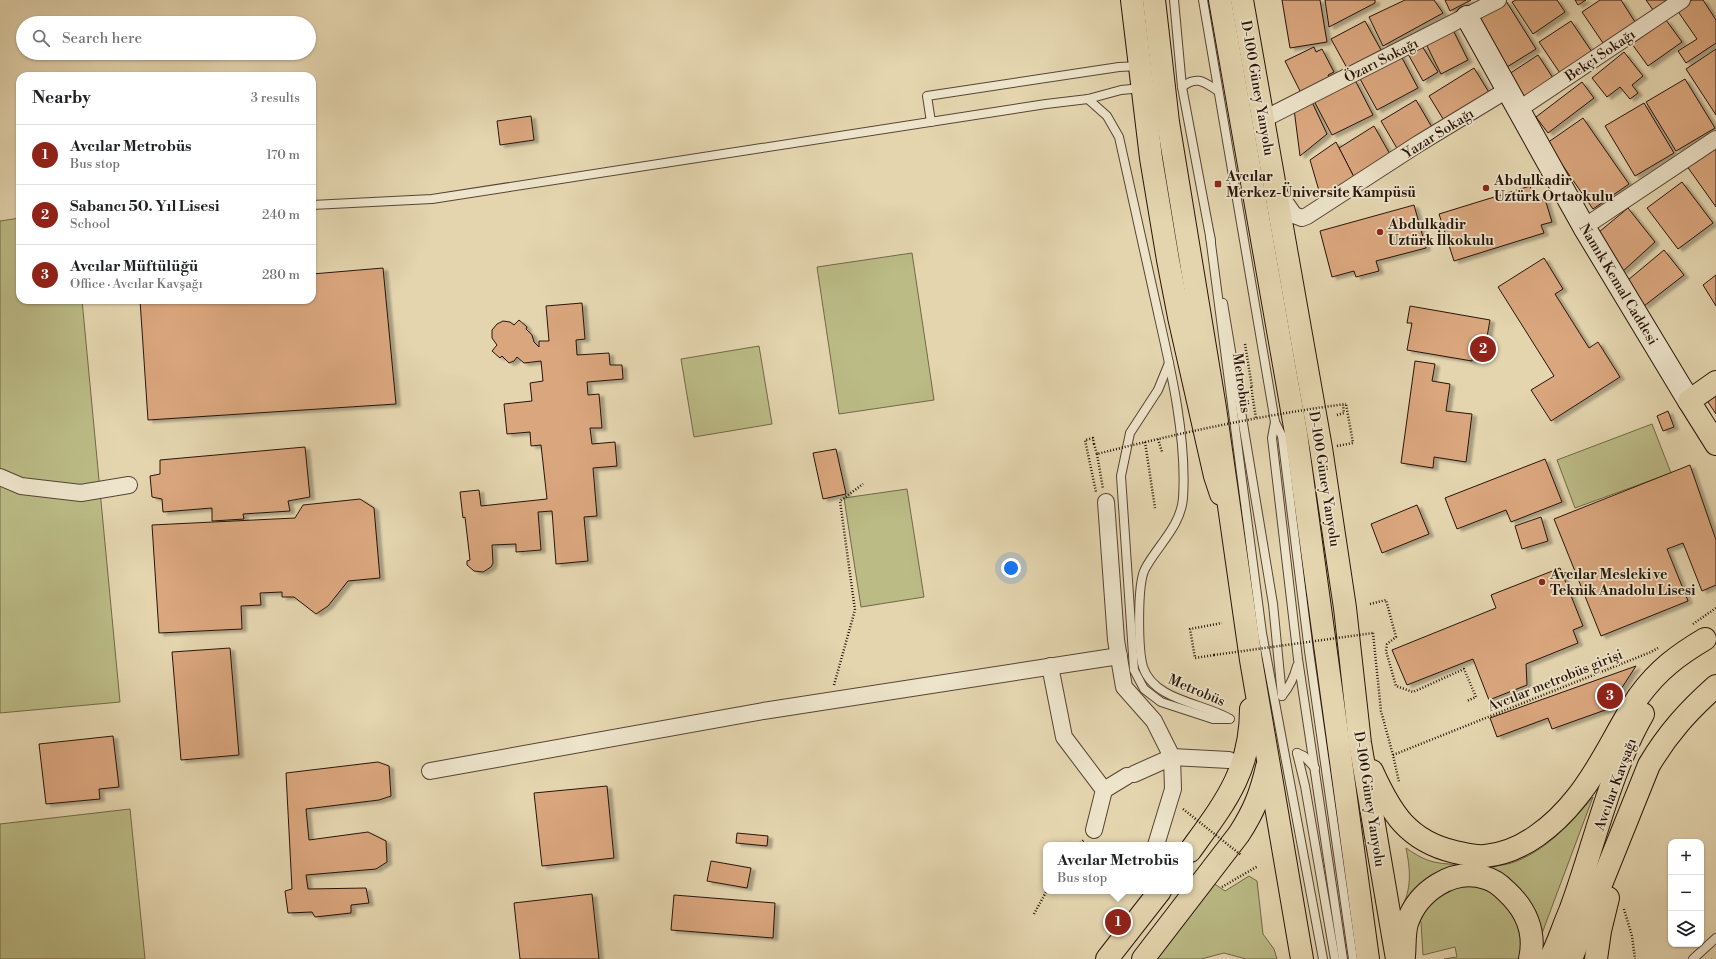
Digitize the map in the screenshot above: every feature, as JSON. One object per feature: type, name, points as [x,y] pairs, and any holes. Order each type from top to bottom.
[{"type":"main road","points":[[1132,0],[1151,158],[1178,317],[1215,476],[1230,517]]},
{"type":"main road","points":[[1154,0],[1168,122],[1215,408],[1251,660],[1302,959]]},
{"type":"main road","points":[[1220,0],[1296,433],[1368,959]]},
{"type":"main road","name":"D-100 Güney Yanyolu","points":[[1242,0],[1323,464],[1345,608],[1360,743],[1397,959]]},
{"type":"main road","points":[[1689,401],[1716,382]]},
{"type":"main road","name":"Namık Kemal Caddesi","points":[[1689,401],[1716,444]]},
{"type":"main road","points":[[1360,743],[1380,790],[1390,807],[1412,832],[1428,843],[1467,855],[1485,856],[1505,852],[1523,845],[1536,837],[1564,812],[1585,786],[1624,720],[1654,677],[1704,632]]},
{"type":"main road","name":"Avcılar Kavşağı","points":[[1550,959],[1556,948],[1575,897],[1618,769],[1638,722],[1653,695],[1704,632]]},
{"type":"main road","points":[[1193,847],[1233,790],[1246,756],[1251,731],[1251,660]]},
{"type":"main road","name":"Avcılar Kavşağı","points":[[1620,836],[1649,765],[1664,740],[1692,708],[1716,686]]},
{"type":"main road","points":[[1193,894],[1239,834],[1250,817],[1260,797],[1269,760]]},
{"type":"main road","points":[[1596,959],[1600,931],[1620,836]]},
{"type":"main road","points":[[1571,959],[1620,836]]},
{"type":"main road","points":[[1404,959],[1407,923],[1417,904],[1429,891],[1443,881],[1456,876],[1486,878],[1499,885],[1513,897],[1524,911],[1531,936],[1530,959]]},
{"type":"main road","points":[[1107,959],[1158,894]]},
{"type":"main road","points":[[1143,959],[1193,894]]},
{"type":"street","name":"Özarı Sokağı","points":[[1262,120],[1498,0]]},
{"type":"street","name":"Bekçi Sokağı","points":[[1518,110],[1682,0]]},
{"type":"street","name":"Namık Kemal Caddesi","points":[[1467,17],[1584,227],[1689,401]]},
{"type":"street","name":"Yazar Sokağı","points":[[1276,188],[1294,215],[1302,218],[1307,216],[1418,144],[1507,90]]},
{"type":"street","points":[[1584,227],[1716,139]]},
{"type":"street","points":[[0,477],[21,486],[81,493],[129,485]]},
{"type":"street","points":[[1106,502],[1118,656],[1124,687],[1154,721],[1172,757],[1173,789],[1157,842]]},
{"type":"street","points":[[430,770],[830,701],[1118,656]]},
{"type":"street","points":[[1050,666],[1064,737],[1104,790]]},
{"type":"street","points":[[1094,830],[1104,790],[1130,775],[1172,757],[1229,760]]},
{"type":"lane","name":"Metrobüs","points":[[1174,0],[1182,87],[1225,314],[1274,604],[1282,696],[1295,676],[1298,659]]},
{"type":"lane","name":"Metrobüs","points":[[1203,0],[1275,422],[1282,436],[1309,651],[1353,959]]},
{"type":"lane","points":[[930,122],[927,96],[1111,68],[1139,66]]},
{"type":"lane","points":[[1182,87],[1190,81],[1197,80],[1208,84],[1218,91]]},
{"type":"lane","points":[[316,204],[432,199],[1046,104],[1088,99],[1121,90],[1142,88]]},
{"type":"lane","name":"Metrobüs","points":[[1088,99],[1107,116],[1120,137],[1169,362],[1183,452],[1183,500],[1176,522],[1144,571],[1139,591],[1140,636],[1143,667],[1150,681],[1166,693],[1221,713],[1230,719],[1213,718],[1161,702],[1144,688],[1134,670],[1121,476],[1130,433],[1158,390],[1169,362]]},
{"type":"lane","name":"Metrobüs","points":[[1210,236],[1262,633],[1323,959]]},
{"type":"lane","name":"Metrobüs","points":[[1275,422],[1272,438],[1298,659],[1343,959]]},
{"type":"lane","points":[[1315,768],[1304,756],[1297,753],[1305,786],[1335,959]]},
{"type":"lane","points":[[1693,959],[1716,938]]},
{"type":"path","points":[[1245,344],[1256,418]]},
{"type":"path","points":[[1247,387],[1252,387]]},
{"type":"path","points":[[1096,454],[1256,418],[1345,404]]},
{"type":"path","points":[[1337,414],[1344,413],[1345,404]]},
{"type":"path","points":[[1345,404],[1352,443]]},
{"type":"path","points":[[1093,438],[1096,454],[1106,502],[1098,502],[1085,440],[1093,438]]},
{"type":"path","points":[[1158,439],[1162,452]]},
{"type":"path","points":[[1145,442],[1155,508]]},
{"type":"path","points":[[830,701],[855,610],[840,501],[863,484]]},
{"type":"path","points":[[1370,604],[1386,600],[1396,637],[1387,644],[1386,652],[1396,686],[1413,692],[1464,669],[1476,697],[1467,701]]},
{"type":"path","points":[[1704,632],[1716,608]]},
{"type":"path","points":[[1222,623],[1190,629],[1195,658],[1373,633],[1381,711],[1393,755],[1399,785]]},
{"type":"path","name":"Avcılar metrobüs girişi","points":[[1393,755],[1651,652],[1664,644]]},
{"type":"path","points":[[1183,809],[1240,855]]},
{"type":"path","points":[[1219,885],[1222,887],[1258,866]]},
{"type":"path","points":[[1611,884],[1625,911],[1632,936],[1635,959]]},
{"type":"path","points":[[1034,914],[1045,894]]},
{"type":"green space","points":[[16,219],[16,304],[82,304],[120,702],[0,713],[0,221]]},
{"type":"green space","points":[[912,253],[934,400],[839,414],[817,267]]},
{"type":"green space","points":[[759,346],[772,424],[694,437],[681,359]]},
{"type":"green space","points":[[1652,424],[1671,473],[1575,508],[1557,460]]},
{"type":"green space","points":[[907,489],[924,597],[861,607],[844,498]]},
{"type":"green space","points":[[1593,797],[1541,936],[1536,916],[1526,898],[1505,877],[1496,872],[1403,905],[1409,884],[1406,848],[1433,862],[1483,866],[1504,865],[1529,856],[1549,842],[1568,825]]},
{"type":"green space","points":[[130,809],[145,959],[0,959],[0,824]]},
{"type":"green space","points":[[1249,876],[1257,881],[1263,934],[1274,949],[1277,959],[1246,959],[1224,953],[1201,959],[1154,959],[1213,883],[1225,891]]},
{"type":"green space","points":[[1467,884],[1491,889],[1509,902],[1522,935],[1520,959],[1444,959],[1457,957],[1455,947],[1423,955],[1421,922],[1416,920],[1437,896]]},
{"type":"building","points":[[1282,0],[1320,0],[1327,42],[1290,48]]},
{"type":"building","points":[[1325,0],[1375,0],[1375,3],[1329,27]]},
{"type":"building","points":[[1405,0],[1434,0],[1443,13],[1383,46],[1369,17]]},
{"type":"building","points":[[1445,0],[1471,0],[1450,11]]},
{"type":"building","points":[[1516,0],[1557,0],[1565,12],[1533,34],[1512,2]]},
{"type":"building","points":[[1575,0],[1586,0],[1578,5]]},
{"type":"building","points":[[1600,0],[1621,0],[1635,22],[1603,43],[1582,12]]},
{"type":"building","points":[[1646,0],[1669,0],[1653,10]]},
{"type":"building","points":[[1692,0],[1703,0],[1716,20],[1716,43],[1686,63],[1678,51],[1697,39],[1677,10]]},
{"type":"building","points":[[1506,1],[1536,49],[1507,67],[1477,19]]},
{"type":"building","points":[[1666,20],[1682,42],[1648,66],[1632,44]]},
{"type":"building","points":[[1365,21],[1381,50],[1347,68],[1331,39]]},
{"type":"building","points":[[1571,21],[1592,52],[1560,73],[1539,42]]},
{"type":"building","points":[[1452,28],[1468,60],[1441,74],[1425,42]]},
{"type":"building","points":[[1422,46],[1438,72],[1423,81],[1408,54]]},
{"type":"building","points":[[1314,47],[1316,52],[1322,49],[1334,72],[1328,75],[1330,79],[1301,93],[1285,61]]},
{"type":"building","points":[[1716,49],[1716,115],[1686,69]]},
{"type":"building","points":[[1624,52],[1643,76],[1632,85],[1638,93],[1630,99],[1620,87],[1607,97],[1592,78]]},
{"type":"building","points":[[1400,54],[1418,88],[1377,110],[1359,77]]},
{"type":"building","points":[[1538,55],[1553,78],[1524,97],[1509,74]]},
{"type":"building","points":[[1474,68],[1490,94],[1445,122],[1429,96]]},
{"type":"building","points":[[1685,79],[1715,128],[1676,151],[1646,102]]},
{"type":"building","points":[[1355,80],[1373,115],[1332,135],[1314,101]]},
{"type":"building","points":[[1582,82],[1594,98],[1548,133],[1536,117]]},
{"type":"building","points":[[1311,100],[1327,134],[1300,156],[1294,109]]},
{"type":"building","points":[[1416,100],[1433,129],[1398,150],[1381,121]]},
{"type":"building","points":[[1644,103],[1674,153],[1635,176],[1605,126]]},
{"type":"building","points":[[531,116],[534,140],[500,145],[497,121]]},
{"type":"building","points":[[1583,118],[1629,184],[1593,209],[1547,143]]},
{"type":"building","points":[[1374,126],[1391,156],[1355,179],[1339,148]]},
{"type":"building","points":[[1716,140],[1716,207],[1684,162]]},
{"type":"building","points":[[1336,142],[1355,179],[1322,201],[1310,160]]},
{"type":"building","points":[[1682,182],[1713,223],[1678,249],[1647,208]]},
{"type":"building","name":"Abdulkadir Uztürk Ortaokulu","points":[[1530,186],[1535,202],[1545,199],[1552,222],[1541,225],[1544,233],[1454,261],[1439,214]]},
{"type":"building","name":"Abdulkadir Uztürk İlkokulu","points":[[1414,205],[1426,248],[1376,261],[1379,271],[1356,277],[1354,271],[1332,277],[1320,231]]},
{"type":"building","points":[[1628,208],[1655,242],[1622,272],[1599,232]]},
{"type":"building","points":[[1664,250],[1684,275],[1644,306],[1628,280]]},
{"type":"building","points":[[1544,258],[1563,289],[1555,294],[1589,348],[1598,342],[1620,377],[1551,421],[1531,390],[1554,376],[1498,287]]},
{"type":"building","points":[[383,268],[396,404],[148,420],[140,304],[316,304],[316,274]]},
{"type":"building","points":[[1716,275],[1716,306],[1703,285]]},
{"type":"building","points":[[582,303],[585,339],[576,340],[577,355],[609,353],[610,365],[622,365],[623,379],[587,382],[588,395],[599,394],[602,428],[590,428],[592,444],[615,442],[617,466],[593,468],[597,516],[584,517],[588,561],[556,564],[552,511],[538,512],[541,550],[516,552],[516,544],[492,545],[493,563],[491,567],[483,572],[474,571],[467,565],[467,561],[470,560],[465,517],[463,518],[460,492],[479,490],[481,506],[547,499],[541,445],[531,446],[530,432],[507,434],[504,404],[532,401],[530,383],[543,381],[541,361],[524,363],[517,357],[514,361],[509,363],[502,356],[500,358],[492,351],[497,345],[492,338],[492,330],[497,324],[503,321],[510,322],[514,325],[519,320],[527,327],[526,329],[532,335],[534,342],[539,347],[539,341],[549,341],[546,306]]},
{"type":"building","points":[[1410,306],[1490,320],[1485,348],[1474,346],[1472,361],[1407,350],[1412,323],[1407,323]]},
{"type":"building","points":[[1415,361],[1435,364],[1432,381],[1450,384],[1446,411],[1472,414],[1466,462],[1434,457],[1433,468],[1401,463]]},
{"type":"building","points":[[1716,392],[1716,414],[1706,399]]},
{"type":"building","points":[[1668,411],[1674,427],[1663,431],[1657,416]]},
{"type":"building","points":[[305,447],[310,497],[288,501],[290,511],[243,514],[244,519],[212,521],[212,508],[163,512],[162,499],[152,497],[150,476],[160,474],[160,460]]},
{"type":"building","points":[[836,449],[846,494],[823,499],[813,453]]},
{"type":"building","points":[[1545,459],[1562,502],[1511,522],[1506,510],[1457,529],[1445,498]]},
{"type":"building","points":[[1690,465],[1716,540],[1716,585],[1702,591],[1683,543],[1667,549],[1688,601],[1601,636],[1554,519]]},
{"type":"building","points":[[360,499],[374,508],[380,578],[348,581],[328,606],[316,614],[294,597],[282,597],[282,592],[260,593],[261,605],[241,606],[242,629],[159,633],[152,525],[295,518],[303,505]]},
{"type":"building","points":[[1417,505],[1429,534],[1382,553],[1371,524]]},
{"type":"building","points":[[1541,517],[1548,541],[1522,549],[1515,526]]},
{"type":"building","points":[[1560,568],[1583,626],[1573,630],[1578,643],[1526,664],[1527,685],[1489,700],[1473,659],[1407,685],[1392,650],[1496,608],[1491,595]]},
{"type":"building","points":[[230,648],[239,755],[181,760],[172,652]]},
{"type":"building","points":[[1636,666],[1608,709],[1552,729],[1548,718],[1497,737],[1490,718]]},
{"type":"building","points":[[113,736],[119,787],[99,789],[100,799],[46,804],[39,744]]},
{"type":"building","points":[[378,762],[389,766],[391,796],[379,800],[306,809],[309,840],[368,832],[386,841],[387,862],[376,869],[306,875],[308,889],[366,888],[369,903],[351,905],[351,913],[315,917],[312,912],[288,913],[285,891],[292,889],[286,773]]},
{"type":"building","points":[[607,786],[614,858],[542,866],[534,793]]},
{"type":"building","points":[[737,833],[768,836],[767,846],[736,843]]},
{"type":"building","points":[[711,861],[751,868],[747,888],[707,881]]},
{"type":"building","points":[[592,894],[599,959],[520,959],[514,903]]},
{"type":"building","points":[[674,895],[775,903],[773,938],[671,930]]},
{"type":"place","name":"Avcılar Merkez-Üniversite Kampüsü","points":[[1218,184]]},
{"type":"place","name":"Abdulkadir Uztürk Ortaokulu","points":[[1486,188]]},
{"type":"place","name":"Abdulkadir Uztürk İlkokulu","points":[[1380,232]]},
{"type":"place","name":"Sabancı 50. Yıl Lisesi","points":[[1483,349]]},
{"type":"place","name":"Avcılar Mesleki ve Teknik Anadolu Lisesi","points":[[1542,582]]},
{"type":"place","name":"Avcılar Müftülüğü","points":[[1610,696]]},
{"type":"place","name":"Avcılar Metrobüs","points":[[1118,922]]}]
